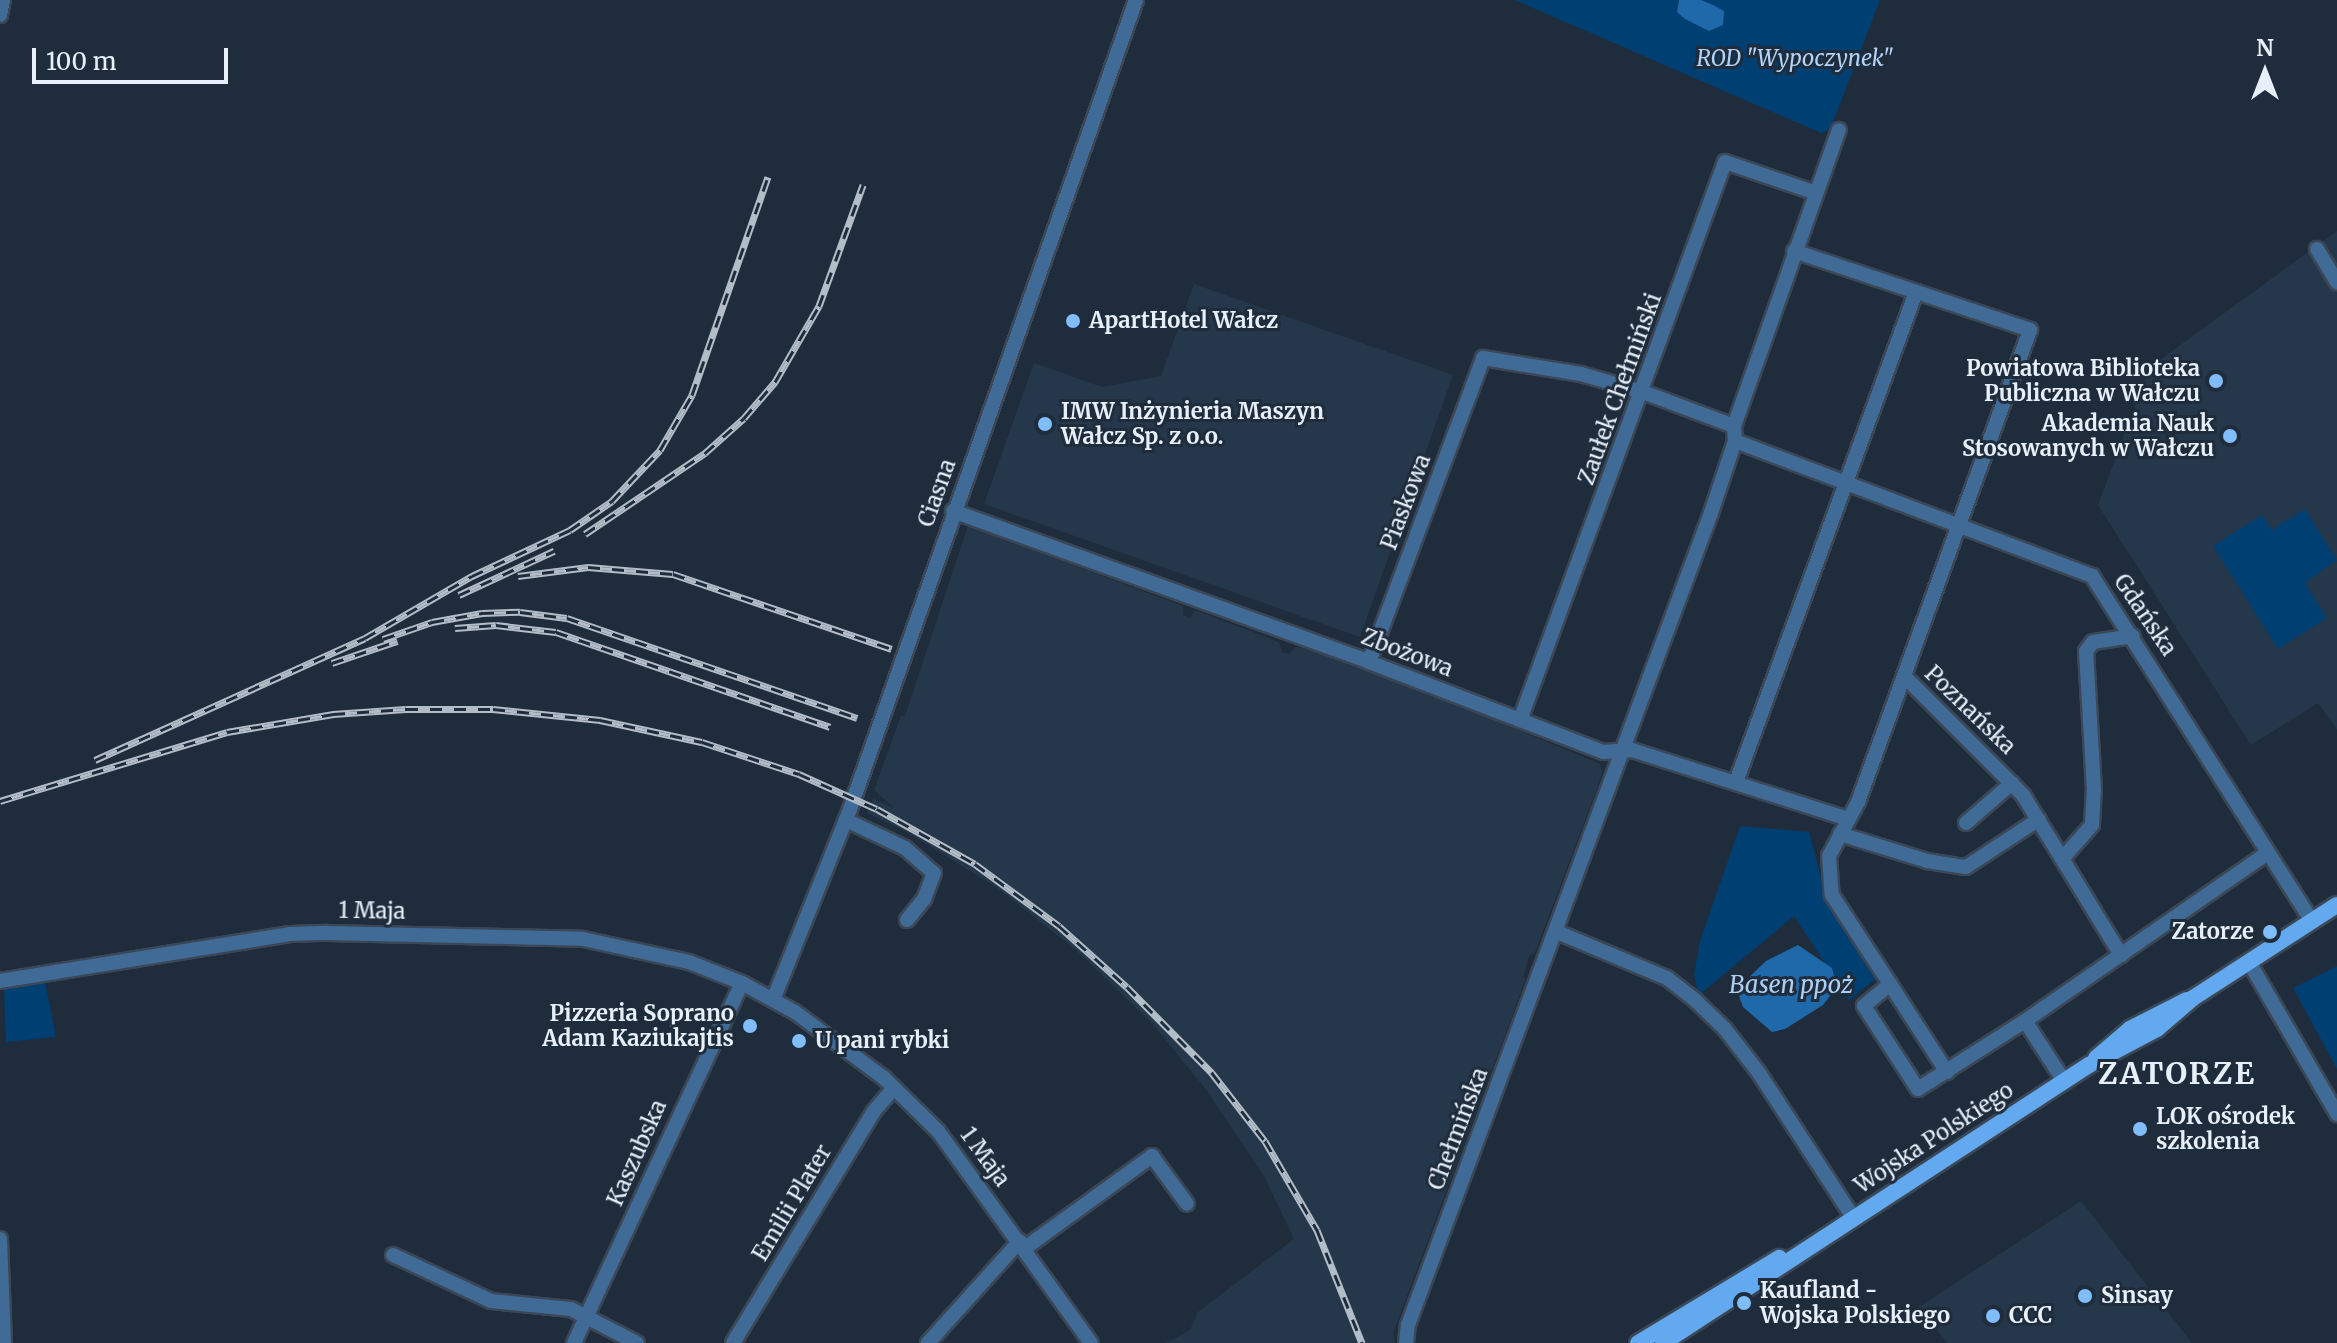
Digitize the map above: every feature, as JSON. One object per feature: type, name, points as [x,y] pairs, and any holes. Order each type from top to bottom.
[{"type":"main road","name":"Wojska Polskiego","points":[[1638,1343],[1739,1279],[1803,1249],[2089,1065],[2157,1029],[2193,998],[2337,905]]},
{"type":"main road","name":"Wojska Polskiego","points":[[1663,1343],[1785,1265],[1803,1249]]},
{"type":"street","points":[[0,15],[3,0]]},
{"type":"street","name":"Ciasna","points":[[773,1000],[846,820],[1136,0]]},
{"type":"street","points":[[1621,752],[1735,441],[1734,426],[1839,130]]},
{"type":"street","name":"Zaułek Chełmiński","points":[[1520,720],[1725,162],[1816,193]]},
{"type":"street","points":[[2317,249],[2337,282]]},
{"type":"street","points":[[1794,251],[2030,330],[1905,677]]},
{"type":"street","points":[[1736,782],[1916,292]]},
{"type":"street","name":"Piaskowa","points":[[1369,662],[1483,358],[1581,374],[1643,392]]},
{"type":"street","points":[[1643,392],[1734,426]]},
{"type":"street","name":"Gdańska","points":[[1735,441],[2092,576],[2312,921]]},
{"type":"street","name":"Zbożowa","points":[[953,511],[1369,662],[1603,752],[1632,750],[1848,819]]},
{"type":"street","points":[[2062,859],[2092,825],[2094,790],[2086,651],[2093,642],[2133,636]]},
{"type":"street","name":"Poznańska","points":[[1947,1072],[1832,895],[1829,856],[1858,802],[1905,677],[2012,783],[2039,819],[2121,955]]},
{"type":"street","name":"Chełmińska","points":[[1406,1343],[1408,1325],[1557,932],[1621,752]]},
{"type":"street","points":[[1966,823],[2012,783]]},
{"type":"street","points":[[1840,834],[1927,861],[1966,867],[2039,819]]},
{"type":"street","points":[[846,820],[886,836],[934,873],[924,899],[907,920]]},
{"type":"street","points":[[1890,984],[1864,1006],[1918,1089],[2025,1021],[2268,853]]},
{"type":"street","name":"1 Maja","points":[[0,981],[290,934],[396,932],[583,939],[689,962],[742,983],[773,1000],[862,1060],[894,1088],[938,1131],[1091,1343]]},
{"type":"street","points":[[1557,932],[1667,978],[1706,1011],[1759,1073],[1853,1217]]},
{"type":"street","points":[[2249,962],[2337,1114]]},
{"type":"street","name":"Kaszubska","points":[[574,1343],[742,983]]},
{"type":"street","points":[[2025,1021],[2064,1081]]},
{"type":"street","name":"Emilii Plater","points":[[733,1343],[874,1111],[894,1088]]},
{"type":"street","points":[[928,1343],[1022,1244],[1152,1156],[1187,1204]]},
{"type":"street","points":[[0,1239],[4,1343]]},
{"type":"street","points":[[393,1255],[491,1301],[571,1309],[637,1343]]},
{"type":"shaded area","name":"Akademia Nauk Stosowanych w Wałczu","points":[[2337,231],[2337,730],[2318,703],[2251,745],[2098,505],[2150,367]]},
{"type":"shaded area","points":[[1194,284],[1453,375],[1360,637],[984,504],[1034,363],[1102,387],[1161,376]]},
{"type":"shaded area","points":[[968,526],[1183,606],[1183,615],[1190,618],[1195,610],[1279,642],[1282,652],[1289,654],[1295,647],[1308,649],[1447,700],[1600,764],[1602,772],[1596,792],[1534,955],[1530,954],[1523,977],[1526,979],[1393,1333],[1395,1343],[1166,1343],[1190,1330],[1198,1312],[1294,1239],[1264,1176],[1204,1087],[1151,1022],[1076,950],[996,887],[907,832],[867,813],[873,798],[895,809],[874,790],[901,716],[905,716]]},
{"type":"shaded area","points":[[2081,1201],[2192,1343],[1947,1343],[1919,1307]]},
{"type":"green space","name":"ROD \"Wypoczynek\"","points":[[1515,0],[1880,0],[1830,130],[1821,133]]},
{"type":"green space","points":[[2305,509],[2337,560],[2305,583],[2327,618],[2278,649],[2213,546],[2262,515],[2272,530]]},
{"type":"green space","points":[[1740,826],[1809,832],[1828,903],[1877,978],[1849,1000],[1794,916],[1699,995],[1694,975],[1700,941]]},
{"type":"green space","points":[[2337,966],[2337,1069],[2293,988]]},
{"type":"green space","points":[[45,981],[56,1037],[6,1042],[4,986]]},
{"type":"water","points":[[1679,0],[1701,0],[1724,11],[1723,25],[1709,31],[1685,19],[1677,12]]},
{"type":"water","name":"Basen ppoż","points":[[1798,945],[1832,968],[1837,987],[1823,1005],[1785,1029],[1772,1032],[1743,1007],[1739,996],[1745,981],[1766,961]]},
{"type":"railway","points":[[95,760],[365,638],[472,576],[570,530],[612,501],[660,450],[692,395],[768,177]]},
{"type":"railway","points":[[585,534],[705,453],[744,418],[775,382],[819,306],[863,185]]},
{"type":"railway","points":[[459,595],[554,551]]},
{"type":"railway","points":[[518,576],[588,567],[673,574],[892,649]]},
{"type":"railway","points":[[383,639],[432,622],[482,613],[520,612],[567,618],[857,718]]},
{"type":"railway","points":[[455,628],[496,625],[556,632],[830,727]]},
{"type":"railway","points":[[332,663],[397,641]]},
{"type":"railway","points":[[0,801],[227,732],[333,714],[406,709],[493,709],[600,720],[702,742],[799,774],[877,809],[975,864],[1059,926],[1127,987],[1212,1073],[1265,1141],[1317,1230],[1362,1343]]},
{"type":"place","name":"ApartHotel Wałcz","points":[[1073,321]]},
{"type":"place","name":"Powiatowa Biblioteka Publiczna w Wałczu","points":[[2216,381]]},
{"type":"place","name":"IMW Inżynieria Maszyn Wałcz Sp. z o.o.","points":[[1045,424]]},
{"type":"place","name":"Akademia Nauk Stosowanych w Wałczu","points":[[2230,436]]},
{"type":"place","name":"Zatorze","points":[[2270,932]]},
{"type":"place","name":"Pizzeria Soprano Adam Kaziukajtis","points":[[750,1026]]},
{"type":"place","name":"U pani rybki","points":[[799,1041]]},
{"type":"place","name":"LOK ośrodek szkolenia","points":[[2140,1129]]},
{"type":"place","name":"Sinsay","points":[[2085,1296]]},
{"type":"place","name":"Kaufland - Wojska Polskiego","points":[[1744,1303]]},
{"type":"place","name":"CCC","points":[[1993,1316]]},
{"type":"district","name":"ZATORZE","points":[[2177,1073]]}]
